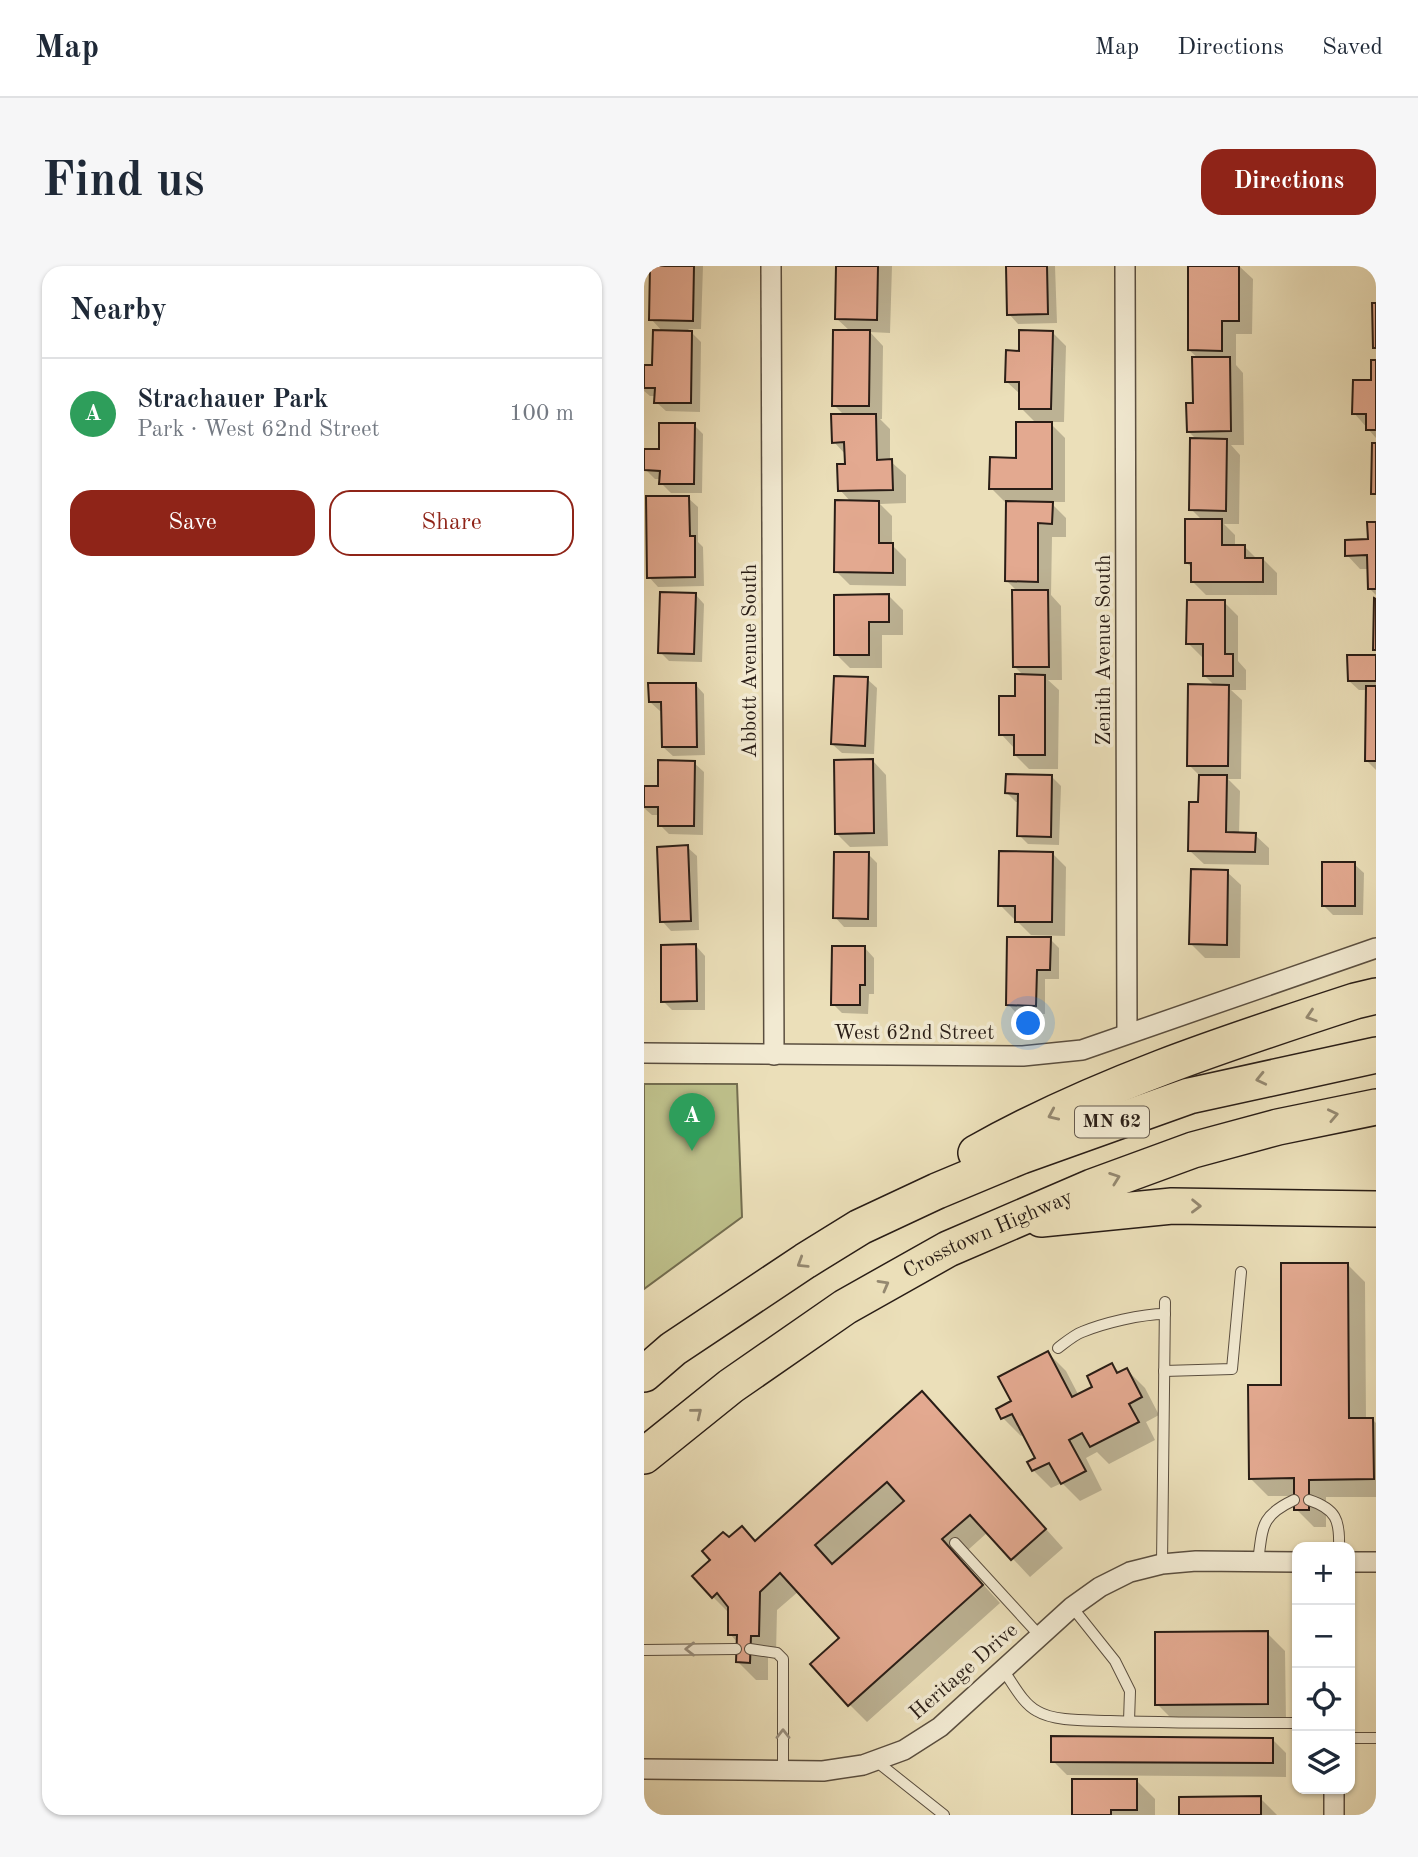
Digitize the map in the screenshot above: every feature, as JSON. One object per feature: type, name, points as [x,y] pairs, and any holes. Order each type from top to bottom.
[{"type":"highway","points":[[860,1227],[935,1176],[995,1142],[1103,1092],[1223,1044],[1376,996]]},
{"type":"highway","name":"MN 62","points":[[644,1374],[673,1349],[805,1261],[860,1227],[937,1191],[1021,1156],[1189,1096],[1376,1055]]},
{"type":"highway","name":"Crosstown Highway","points":[[644,1456],[731,1386],[845,1307],[948,1249],[1092,1187],[1193,1150],[1278,1127],[1376,1107]]},
{"type":"highway","points":[[1006,1223],[1172,1206],[1376,1209]]},
{"type":"street","name":"Abbott Avenue South","points":[[771,266],[774,1055]]},
{"type":"street","name":"Zenith Avenue South","points":[[1125,266],[1127,1033]]},
{"type":"street","name":"West 62nd Street","points":[[644,1053],[1023,1056],[1082,1050],[1376,948]]},
{"type":"street","name":"Heritage Drive","points":[[644,1769],[823,1771],[863,1765],[904,1750],[940,1727],[1072,1607],[1100,1587],[1130,1572],[1162,1564],[1196,1561],[1292,1562]]},
{"type":"street","points":[[1355,1562],[1376,1562]]},
{"type":"street","points":[[1334,1794],[1334,1815]]},
{"type":"lane","points":[[1164,1371],[1232,1369],[1241,1272]]},
{"type":"lane","points":[[1162,1564],[1165,1302]]},
{"type":"lane","points":[[1058,1348],[1080,1332],[1127,1319],[1165,1314]]},
{"type":"lane","points":[[1258,1561],[1267,1520],[1276,1509],[1294,1500]]},
{"type":"lane","points":[[1309,1500],[1328,1509],[1335,1517],[1339,1526],[1339,1542]]},
{"type":"lane","points":[[955,1543],[1040,1636]]},
{"type":"lane","points":[[1072,1607],[1115,1661],[1130,1691],[1129,1721]]},
{"type":"lane","points":[[644,1650],[736,1649]]},
{"type":"lane","points":[[750,1649],[777,1653],[783,1659],[783,1771]]},
{"type":"lane","points":[[1003,1670],[1029,1706],[1050,1716],[1129,1721],[1292,1723]]},
{"type":"lane","points":[[1355,1738],[1376,1738]]},
{"type":"lane","points":[[876,1760],[944,1815]]},
{"type":"green space","points":[[644,1084],[737,1084],[742,1217],[644,1289]]},
{"type":"building","points":[[650,266],[694,266],[693,321],[649,320]]},
{"type":"building","points":[[836,266],[878,266],[877,320],[835,319]]},
{"type":"building","points":[[1006,266],[1047,266],[1048,314],[1007,315]]},
{"type":"building","points":[[1188,266],[1239,266],[1239,321],[1222,321],[1222,351],[1188,350]]},
{"type":"building","points":[[1372,303],[1376,303],[1376,348],[1373,348]]},
{"type":"building","points":[[653,330],[692,331],[691,403],[654,403],[655,388],[644,388],[644,365],[652,365]]},
{"type":"building","points":[[833,330],[870,330],[869,406],[832,406]]},
{"type":"building","points":[[1019,330],[1053,331],[1051,409],[1019,409],[1019,382],[1005,382],[1006,350],[1019,351]]},
{"type":"building","points":[[1192,357],[1230,357],[1231,431],[1187,432],[1186,403],[1193,403]]},
{"type":"building","points":[[1371,360],[1376,360],[1376,430],[1366,430],[1366,414],[1352,414],[1353,380],[1371,380]]},
{"type":"building","points":[[831,414],[876,414],[877,460],[892,459],[893,490],[838,491],[837,464],[845,464],[844,442],[832,443]]},
{"type":"building","points":[[1016,422],[1052,422],[1052,489],[989,489],[990,457],[1016,458]]},
{"type":"building","points":[[659,423],[695,423],[694,484],[659,484],[660,471],[644,470],[644,449],[659,449]]},
{"type":"building","points":[[1190,438],[1227,439],[1226,511],[1189,510]]},
{"type":"building","points":[[1372,443],[1376,443],[1376,494],[1371,494]]},
{"type":"building","points":[[646,496],[689,496],[690,536],[695,536],[695,577],[647,578]]},
{"type":"building","points":[[835,500],[879,501],[879,543],[893,543],[893,573],[834,572]]},
{"type":"building","points":[[1006,501],[1053,502],[1052,524],[1038,523],[1038,582],[1005,581]]},
{"type":"building","points":[[1185,519],[1222,519],[1222,545],[1245,545],[1245,558],[1263,558],[1263,582],[1191,582],[1191,563],[1185,563]]},
{"type":"building","points":[[1367,522],[1376,522],[1376,589],[1368,589],[1367,555],[1345,556],[1345,540],[1368,539]]},
{"type":"building","points":[[1012,590],[1048,590],[1049,667],[1013,667]]},
{"type":"building","points":[[660,592],[696,593],[694,654],[658,653]]},
{"type":"building","points":[[889,594],[889,622],[869,622],[869,655],[834,655],[834,595]]},
{"type":"building","points":[[1374,598],[1376,599],[1376,650],[1373,650]]},
{"type":"building","points":[[1187,600],[1225,600],[1225,654],[1233,654],[1233,676],[1203,676],[1203,644],[1186,644]]},
{"type":"building","points":[[1347,655],[1376,655],[1376,681],[1348,681]]},
{"type":"building","points":[[1015,674],[1045,675],[1045,755],[1014,755],[1014,735],[999,735],[999,696],[1015,696]]},
{"type":"building","points":[[834,676],[868,677],[865,746],[831,744]]},
{"type":"building","points":[[648,683],[696,683],[697,747],[662,747],[661,702],[649,702]]},
{"type":"building","points":[[1188,684],[1229,685],[1228,766],[1187,766]]},
{"type":"building","points":[[1366,686],[1376,686],[1376,761],[1365,761]]},
{"type":"building","points":[[873,759],[874,833],[835,834],[834,760]]},
{"type":"building","points":[[658,760],[695,761],[694,826],[658,826],[658,807],[644,807],[644,786],[658,786]]},
{"type":"building","points":[[1006,774],[1052,775],[1051,837],[1017,836],[1018,794],[1005,793]]},
{"type":"building","points":[[1199,775],[1227,775],[1226,832],[1256,833],[1255,852],[1188,851],[1189,802],[1198,802]]},
{"type":"building","points":[[688,845],[691,921],[660,922],[657,847]]},
{"type":"building","points":[[999,851],[1053,852],[1052,922],[1015,922],[1015,906],[998,906]]},
{"type":"building","points":[[834,852],[869,852],[868,919],[833,918]]},
{"type":"building","points":[[1322,862],[1355,862],[1355,906],[1322,906]]},
{"type":"building","points":[[1191,869],[1228,870],[1227,945],[1189,944]]},
{"type":"building","points":[[1007,937],[1051,937],[1050,970],[1037,970],[1036,1006],[1006,1005]]},
{"type":"building","points":[[696,944],[697,1001],[661,1002],[661,945]]},
{"type":"building","points":[[832,946],[865,946],[865,985],[860,985],[860,1005],[831,1005]]},
{"type":"building","points":[[1281,1263],[1348,1263],[1349,1418],[1373,1418],[1374,1479],[1309,1480],[1309,1510],[1294,1510],[1294,1478],[1249,1479],[1248,1385],[1281,1385]]},
{"type":"building","points":[[1048,1351],[1072,1397],[1092,1387],[1087,1376],[1112,1363],[1117,1373],[1127,1368],[1142,1397],[1129,1404],[1139,1422],[1090,1447],[1082,1433],[1069,1440],[1086,1471],[1061,1484],[1049,1463],[1032,1471],[1027,1462],[1035,1458],[1012,1414],[1001,1419],[996,1409],[1011,1401],[998,1377]]},
{"type":"building","points":[[922,1391],[1046,1529],[1011,1560],[970,1515],[942,1539],[983,1585],[848,1706],[810,1664],[839,1638],[780,1573],[760,1592],[759,1636],[751,1636],[750,1663],[736,1662],[737,1635],[728,1635],[728,1607],[717,1593],[712,1598],[692,1576],[710,1560],[702,1551],[723,1532],[729,1537],[742,1526],[755,1541]],"holes":[[[887,1482],[904,1501],[832,1564],[815,1545]]]},
{"type":"building","points":[[1268,1631],[1268,1704],[1155,1705],[1155,1632]]},
{"type":"building","points":[[1051,1736],[1273,1738],[1273,1763],[1051,1762]]},
{"type":"building","points":[[1072,1779],[1137,1779],[1137,1810],[1111,1810],[1111,1815],[1072,1815]]},
{"type":"building","points":[[1261,1796],[1261,1815],[1179,1815],[1179,1797]]},
{"type":"place","name":"Strachauer Park","points":[[692,1151]]}]
